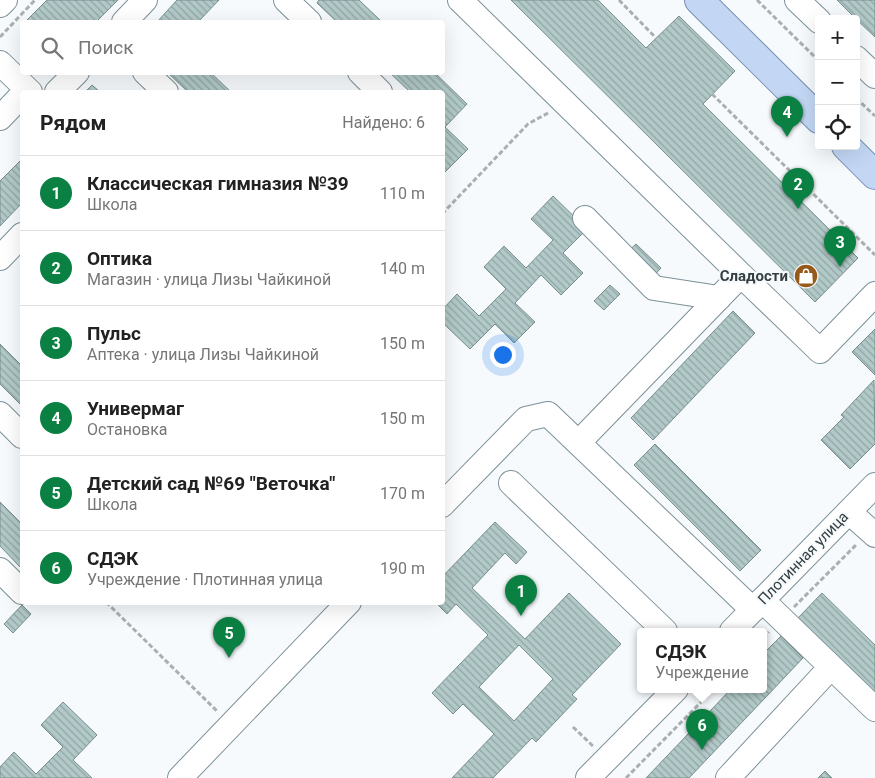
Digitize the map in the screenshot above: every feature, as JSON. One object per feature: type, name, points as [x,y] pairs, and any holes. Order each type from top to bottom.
[{"type":"main road","points":[[698,0],[815,115]]},
{"type":"main road","points":[[851,150],[873,168]]},
{"type":"street","points":[[0,5],[5,0]]},
{"type":"street","points":[[126,20],[145,0]]},
{"type":"street","points":[[286,0],[307,20]]},
{"type":"street","points":[[460,0],[820,351],[875,294]]},
{"type":"street","points":[[797,0],[815,17]]},
{"type":"street","points":[[858,60],[875,76]]},
{"type":"street","points":[[0,63],[24,90]]},
{"type":"street","points":[[59,90],[74,75]]},
{"type":"street","points":[[148,75],[164,90]]},
{"type":"street","points":[[363,75],[378,90]]},
{"type":"street","points":[[0,118],[20,98]]},
{"type":"street","points":[[585,218],[654,288],[719,298]]},
{"type":"street","points":[[0,258],[20,237]]},
{"type":"street","points":[[578,443],[741,275]]},
{"type":"street","points":[[0,414],[20,434]]},
{"type":"street","points":[[445,503],[526,418],[548,414],[758,605],[782,619],[875,709]]},
{"type":"street","points":[[511,482],[663,628]]},
{"type":"street","name":"Плотинная улица","points":[[735,628],[875,485]]},
{"type":"street","points":[[849,512],[873,533]]},
{"type":"street","points":[[0,570],[20,590]]},
{"type":"street","points":[[180,778],[346,605]]},
{"type":"street","points":[[728,778],[831,667]]},
{"type":"street","points":[[588,778],[672,693]]},
{"type":"path","points":[[0,37],[35,0]]},
{"type":"path","points":[[619,0],[656,38]]},
{"type":"path","points":[[757,0],[818,60]]},
{"type":"path","points":[[712,94],[875,255]]},
{"type":"path","points":[[860,102],[875,116]]},
{"type":"path","points":[[445,211],[528,124],[565,104]]},
{"type":"path","points":[[767,634],[873,533]]},
{"type":"path","points":[[109,605],[231,725]]},
{"type":"path","points":[[626,778],[710,693]]},
{"type":"building","points":[[47,0],[118,0],[98,20],[27,20]]},
{"type":"building","points":[[177,0],[219,0],[200,20],[159,20]]},
{"type":"building","points":[[319,0],[359,0],[380,20],[335,20],[317,3]]},
{"type":"building","points":[[511,0],[598,0],[646,48],[679,16],[735,71],[703,104],[858,258],[815,302]]},
{"type":"building","points":[[837,0],[875,0],[875,37],[860,23],[860,15],[852,15]]},
{"type":"building","points":[[170,75],[213,75],[229,90],[186,90]]},
{"type":"building","points":[[392,75],[437,75],[467,104],[445,127],[445,90],[408,90]]},
{"type":"building","points":[[92,85],[98,90],[87,90]]},
{"type":"building","points":[[445,127],[468,149],[445,172]]},
{"type":"building","points":[[20,161],[20,205],[0,226],[0,181]]},
{"type":"building","points":[[553,196],[587,229],[563,253],[583,273],[561,295],[541,275],[515,303],[535,322],[514,343],[495,324],[470,349],[445,325],[445,307],[457,294],[479,316],[506,289],[484,267],[504,246],[526,268],[553,240],[531,219]]},
{"type":"building","points":[[636,244],[661,268],[651,279],[625,254]]},
{"type":"building","points":[[610,285],[620,294],[604,310],[594,301]]},
{"type":"building","points":[[733,311],[755,333],[653,440],[631,418]]},
{"type":"building","points":[[875,329],[875,375],[852,352]]},
{"type":"building","points":[[0,344],[20,364],[20,404],[0,384]]},
{"type":"building","points":[[874,380],[875,444],[850,469],[821,440],[844,417],[841,415]]},
{"type":"building","points":[[655,444],[761,550],[740,571],[634,465]]},
{"type":"building","points":[[0,502],[20,522],[20,567],[0,546]]},
{"type":"building","points":[[495,522],[527,552],[516,564],[505,553],[472,588],[525,639],[569,593],[621,644],[572,695],[577,699],[536,742],[532,738],[493,778],[452,778],[494,734],[463,704],[453,714],[432,693],[488,635],[456,604],[447,614],[438,605],[445,605],[445,574]],"holes":[[[519,645],[553,679],[514,721],[479,687]]]},
{"type":"building","points":[[822,593],[875,645],[875,695],[797,619]]},
{"type":"building","points":[[22,605],[31,614],[13,633],[4,624]]},
{"type":"building","points":[[781,636],[803,658],[689,778],[646,778],[727,693],[767,693],[767,650]]},
{"type":"building","points":[[63,702],[97,735],[73,760],[92,778],[0,778],[0,767],[14,752],[36,774],[63,747],[41,725]]},
{"type":"building","points":[[825,771],[832,778],[818,778]]},
{"type":"place","name":"Универмаг","points":[[787,137]]},
{"type":"place","name":"Оптика","points":[[798,209]]},
{"type":"place","name":"Пульс","points":[[840,267]]},
{"type":"place","name":"Сладости","points":[[806,276]]},
{"type":"place","name":"Классическая гимназия №39","points":[[521,616]]},
{"type":"place","name":"Детский сад №69 \"Веточка\"","points":[[229,658]]},
{"type":"place","name":"СДЭК","points":[[702,750]]}]
